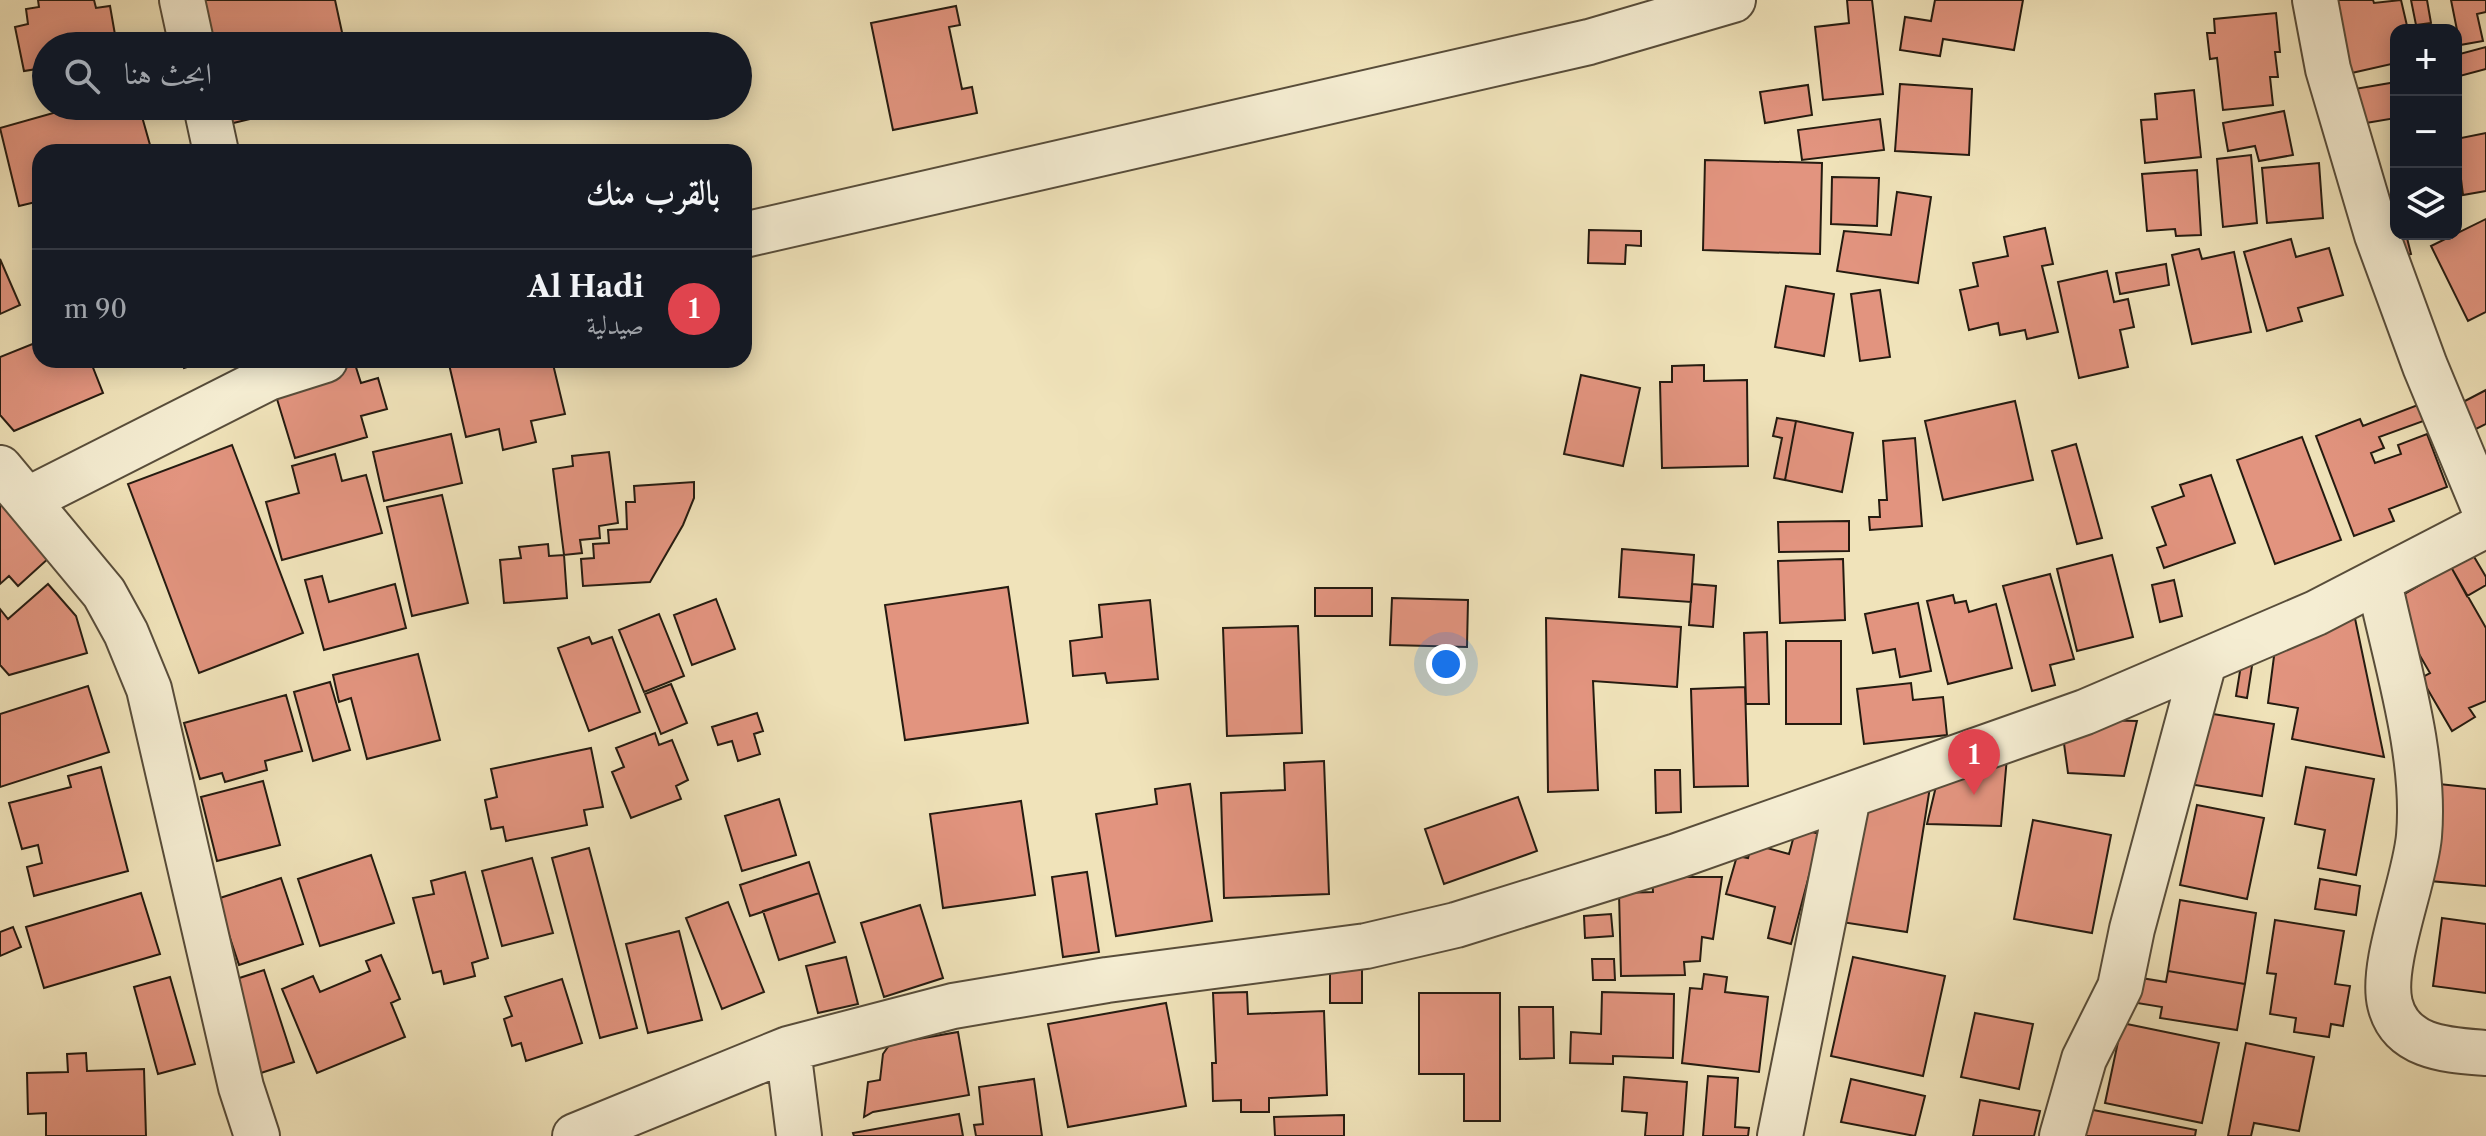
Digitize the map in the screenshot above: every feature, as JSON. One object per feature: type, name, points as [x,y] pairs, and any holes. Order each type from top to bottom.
[{"type":"street","points":[[182,0],[189,32]]},
{"type":"street","points":[[752,233],[1589,42],[1733,0]]},
{"type":"street","points":[[2315,0],[2328,69],[2377,235],[2425,366],[2486,513]]},
{"type":"street","points":[[209,120],[214,144]]},
{"type":"street","points":[[257,1136],[241,1087],[149,689],[126,633],[104,593],[14,484],[266,369]]},
{"type":"street","points":[[575,1136],[788,1049],[953,1006],[1107,980],[1366,946],[1441,928],[1677,856],[2085,712],[2379,582],[2486,525]]},
{"type":"street","points":[[2379,582],[2418,768],[2420,802],[2411,887],[2389,978],[2390,1004],[2399,1023],[2413,1038],[2440,1049],[2486,1053]]},
{"type":"street","points":[[2062,1136],[2084,1059],[2120,987],[2132,929],[2204,662]]},
{"type":"street","points":[[1780,1136],[1848,797]]},
{"type":"street","points":[[788,1049],[799,1136]]},
{"type":"building","points":[[38,0],[94,0],[96,8],[110,6],[115,32],[32,32],[32,70],[24,71],[15,27],[28,24],[26,9],[39,7]]},
{"type":"building","points":[[193,0],[335,0],[342,32],[200,32]]},
{"type":"building","points":[[1847,0],[1872,0],[1883,94],[1823,100],[1815,27],[1849,23]]},
{"type":"building","points":[[1935,0],[2023,0],[2014,50],[1943,39],[1940,56],[1900,50],[1905,17],[1931,21]]},
{"type":"building","points":[[2318,0],[2373,0],[2374,3],[2401,0],[2407,24],[2390,24],[2390,64],[2334,77]]},
{"type":"building","points":[[2411,0],[2427,0],[2431,23],[2416,24]]},
{"type":"building","points":[[2451,0],[2486,0],[2486,12],[2477,14],[2483,41],[2462,45],[2462,24],[2456,24]]},
{"type":"building","points":[[956,6],[960,25],[949,27],[962,89],[972,87],[977,113],[893,130],[871,23]]},
{"type":"building","points":[[2276,13],[2280,52],[2275,52],[2278,77],[2270,77],[2273,105],[2223,110],[2217,58],[2210,59],[2207,33],[2215,33],[2214,19]]},
{"type":"building","points":[[2486,47],[2486,69],[2462,75],[2462,53]]},
{"type":"building","points":[[2390,83],[2390,119],[2348,126],[2343,91]]},
{"type":"building","points":[[1900,84],[1972,89],[1969,155],[1895,151]]},
{"type":"building","points":[[1808,85],[1812,115],[1765,123],[1760,92]]},
{"type":"building","points":[[2194,90],[2201,157],[2145,163],[2141,120],[2157,119],[2155,94]]},
{"type":"building","points":[[2284,111],[2293,155],[2259,161],[2255,146],[2228,151],[2223,123]]},
{"type":"building","points":[[32,119],[143,120],[150,144],[32,144],[32,203],[19,206],[0,128]]},
{"type":"building","points":[[1880,119],[1884,150],[1802,160],[1798,130]]},
{"type":"building","points":[[220,120],[246,120],[221,126]]},
{"type":"building","points":[[2486,133],[2486,191],[2463,195],[2462,138]]},
{"type":"building","points":[[2251,155],[2257,223],[2223,227],[2217,159]]},
{"type":"building","points":[[1705,160],[1822,163],[1820,254],[1703,250]]},
{"type":"building","points":[[2319,163],[2323,218],[2267,223],[2262,168]]},
{"type":"building","points":[[2197,170],[2201,235],[2176,236],[2175,229],[2147,231],[2142,174]]},
{"type":"building","points":[[1832,177],[1879,178],[1877,226],[1831,224]]},
{"type":"building","points":[[1897,192],[1931,197],[1918,283],[1837,271],[1844,231],[1891,235]]},
{"type":"building","points":[[2486,219],[2486,312],[2468,321],[2431,246],[2443,240],[2462,240],[2462,231]]},
{"type":"building","points":[[2045,228],[2053,264],[2042,266],[2058,332],[2027,339],[2025,330],[2000,335],[1998,323],[1969,330],[1960,290],[1978,286],[1973,263],[2008,256],[2004,237]]},
{"type":"building","points":[[1589,230],[1641,231],[1641,246],[1626,245],[1625,264],[1588,263]]},
{"type":"building","points":[[2291,239],[2296,257],[2329,248],[2343,295],[2298,308],[2302,321],[2267,331],[2244,252]]},
{"type":"building","points":[[2395,240],[2408,240],[2411,254],[2390,259]]},
{"type":"building","points":[[2199,249],[2202,259],[2234,252],[2251,332],[2192,344],[2172,255]]},
{"type":"building","points":[[0,259],[20,305],[0,314]]},
{"type":"building","points":[[2166,264],[2169,285],[2120,294],[2116,273]]},
{"type":"building","points":[[2107,271],[2114,302],[2128,299],[2134,327],[2120,330],[2128,367],[2079,378],[2058,282]]},
{"type":"building","points":[[1786,286],[1834,294],[1824,356],[1775,347]]},
{"type":"building","points":[[1880,290],[1890,357],[1860,361],[1851,294]]},
{"type":"building","points":[[32,344],[32,368],[93,368],[103,393],[14,431],[0,415],[0,357]]},
{"type":"building","points":[[1704,365],[1704,381],[1747,380],[1748,466],[1662,468],[1660,382],[1672,382],[1672,366]]},
{"type":"building","points":[[331,368],[356,368],[361,383],[378,378],[387,409],[361,416],[367,437],[295,458],[273,386]]},
{"type":"building","points":[[450,368],[554,368],[565,414],[531,421],[536,442],[503,450],[499,429],[466,437]]},
{"type":"building","points":[[1581,375],[1640,388],[1623,466],[1564,454]]},
{"type":"building","points":[[2486,390],[2486,424],[2474,430],[2461,403]]},
{"type":"building","points":[[2015,401],[2033,480],[1943,500],[1925,421]]},
{"type":"building","points":[[2423,403],[2429,419],[2379,437],[2384,448],[2371,453],[2375,463],[2401,454],[2398,445],[2427,434],[2447,487],[2389,509],[2394,521],[2354,536],[2316,436],[2360,419],[2363,426]]},
{"type":"building","points":[[1777,418],[1796,421],[1785,480],[1774,478],[1782,438],[1773,436]]},
{"type":"building","points":[[1796,421],[1853,433],[1842,492],[1785,480]]},
{"type":"building","points":[[451,434],[462,483],[384,501],[373,452]]},
{"type":"building","points":[[2302,437],[2341,540],[2275,564],[2237,460]]},
{"type":"building","points":[[1915,438],[1922,526],[1870,530],[1869,517],[1880,517],[1879,500],[1887,500],[1883,441]]},
{"type":"building","points":[[2076,444],[2102,538],[2077,544],[2052,451]]},
{"type":"building","points":[[232,445],[303,633],[199,673],[128,484]]},
{"type":"building","points":[[609,452],[618,523],[599,526],[600,538],[580,540],[582,553],[564,555],[553,469],[573,466],[572,456]]},
{"type":"building","points":[[335,454],[342,481],[366,475],[382,533],[282,560],[266,502],[299,493],[292,466]]},
{"type":"building","points":[[2211,475],[2235,543],[2164,568],[2157,548],[2166,545],[2152,507],[2184,496],[2180,485]]},
{"type":"building","points":[[694,482],[694,498],[683,525],[650,582],[583,586],[581,559],[594,558],[593,544],[609,543],[608,530],[627,529],[626,502],[635,502],[634,486]]},
{"type":"building","points":[[442,495],[468,603],[412,616],[387,507]]},
{"type":"building","points":[[0,501],[50,557],[18,586],[9,576],[0,584]]},
{"type":"building","points":[[1849,521],[1849,551],[1779,552],[1778,522]]},
{"type":"building","points":[[548,544],[549,556],[564,555],[567,598],[504,603],[500,560],[521,558],[519,547]]},
{"type":"building","points":[[1622,549],[1694,555],[1691,602],[1619,597]]},
{"type":"building","points":[[2112,555],[2133,637],[2077,651],[2057,569]]},
{"type":"building","points":[[2473,555],[2486,577],[2486,585],[2467,596],[2451,567]]},
{"type":"building","points":[[1843,559],[1845,620],[1780,623],[1778,561]]},
{"type":"building","points":[[2451,567],[2486,628],[2486,701],[2469,708],[2475,717],[2452,731],[2421,678],[2430,673],[2404,628],[2396,599]]},
{"type":"building","points":[[2050,574],[2074,659],[2050,665],[2055,685],[2032,691],[2003,586]]},
{"type":"building","points":[[322,576],[329,602],[395,584],[406,628],[324,650],[305,580]]},
{"type":"building","points":[[2174,580],[2182,616],[2160,622],[2152,585]]},
{"type":"building","points":[[48,584],[76,616],[87,653],[9,675],[0,665],[0,609],[8,619]]},
{"type":"building","points":[[1692,584],[1716,586],[1713,627],[1689,625]]},
{"type":"building","points":[[1008,587],[1028,723],[905,740],[885,605]]},
{"type":"building","points":[[1315,588],[1372,588],[1372,616],[1315,616]]},
{"type":"building","points":[[1953,595],[1955,603],[1966,601],[1969,612],[1996,604],[2012,668],[1948,684],[1927,601]]},
{"type":"building","points":[[1392,598],[1468,600],[1467,647],[1390,645]]},
{"type":"building","points":[[716,599],[735,649],[692,665],[674,615]]},
{"type":"building","points":[[1150,600],[1158,679],[1107,683],[1105,673],[1073,676],[1070,641],[1102,637],[1099,605]]},
{"type":"building","points":[[1918,603],[1931,671],[1900,677],[1895,649],[1873,653],[1865,614]]},
{"type":"building","points":[[2352,604],[2384,757],[2292,739],[2298,708],[2268,703],[2277,633]]},
{"type":"building","points":[[659,614],[684,676],[644,692],[619,630]]},
{"type":"building","points":[[1546,618],[1681,627],[1677,687],[1593,681],[1598,790],[1548,792]]},
{"type":"building","points":[[1298,626],[1302,733],[1227,736],[1223,628]]},
{"type":"building","points":[[1767,632],[1769,704],[1746,704],[1744,633]]},
{"type":"building","points":[[589,637],[592,644],[612,637],[640,712],[589,731],[558,648]]},
{"type":"building","points":[[1786,641],[1841,641],[1841,724],[1786,724]]},
{"type":"building","points":[[418,654],[440,740],[367,759],[351,698],[339,702],[333,675]]},
{"type":"building","points":[[2241,665],[2252,666],[2247,698],[2236,696]]},
{"type":"building","points":[[330,682],[350,750],[313,761],[294,692]]},
{"type":"building","points":[[1911,683],[1913,700],[1943,697],[1947,735],[1864,744],[1857,689]]},
{"type":"building","points":[[671,684],[687,723],[661,734],[645,694]]},
{"type":"building","points":[[88,686],[109,752],[0,787],[0,714]]},
{"type":"building","points":[[1745,687],[1748,786],[1694,787],[1691,689]]},
{"type":"building","points":[[286,695],[302,751],[265,761],[267,770],[225,782],[222,773],[200,779],[184,723]]},
{"type":"building","points":[[2201,712],[2274,724],[2262,796],[2189,784]]},
{"type":"building","points":[[757,713],[763,731],[754,734],[760,754],[738,761],[732,741],[718,745],[712,727]]},
{"type":"building","points":[[2096,720],[2137,721],[2124,776],[2068,773],[2062,729]]},
{"type":"building","points":[[655,733],[659,745],[672,740],[688,780],[676,786],[681,799],[631,818],[612,772],[624,767],[616,748]]},
{"type":"building","points":[[591,748],[603,807],[584,810],[587,825],[506,841],[503,827],[491,829],[485,800],[497,797],[491,769]]},
{"type":"building","points":[[2007,757],[2001,826],[1927,824],[1937,782]]},
{"type":"building","points":[[1324,761],[1329,894],[1224,898],[1221,793],[1285,790],[1284,763]]},
{"type":"building","points":[[101,767],[128,871],[34,896],[27,867],[42,863],[38,845],[22,849],[9,803],[71,787],[68,776]]},
{"type":"building","points":[[2306,767],[2374,779],[2356,875],[2318,868],[2325,830],[2295,824]]},
{"type":"building","points":[[1655,770],[1680,770],[1681,812],[1656,813]]},
{"type":"building","points":[[263,781],[280,845],[217,861],[201,797]]},
{"type":"building","points":[[1190,784],[1212,921],[1116,936],[1096,814],[1157,804],[1155,789]]},
{"type":"building","points":[[2439,784],[2486,789],[2486,886],[2430,881]]},
{"type":"building","points":[[1930,787],[1907,932],[1835,921],[1851,819]]},
{"type":"building","points":[[1518,797],[1537,851],[1444,884],[1425,829]]},
{"type":"building","points":[[779,799],[796,855],[742,871],[725,816]]},
{"type":"building","points":[[1021,801],[1035,895],[943,908],[930,814]]},
{"type":"building","points":[[2197,805],[2264,818],[2247,899],[2180,885]]},
{"type":"building","points":[[2033,820],[2111,835],[2092,933],[2014,919]]},
{"type":"building","points":[[1796,828],[1820,834],[1791,944],[1768,938],[1775,907],[1726,894],[1737,856],[1748,858],[1752,844],[1789,854]]},
{"type":"building","points":[[589,848],[637,1028],[600,1038],[552,858]]},
{"type":"building","points":[[371,855],[394,923],[320,946],[298,879]]},
{"type":"building","points":[[532,858],[553,933],[502,946],[482,871]]},
{"type":"building","points":[[809,862],[819,893],[750,916],[740,885]]},
{"type":"building","points":[[465,872],[488,958],[472,963],[475,976],[444,984],[441,971],[433,973],[413,898],[434,894],[431,881]]},
{"type":"building","points":[[1087,872],[1099,952],[1063,957],[1052,877]]},
{"type":"building","points":[[1652,877],[1722,877],[1713,939],[1702,937],[1700,961],[1684,962],[1685,975],[1621,976],[1619,893],[1653,892]]},
{"type":"building","points":[[281,878],[303,944],[239,965],[217,899]]},
{"type":"building","points":[[2320,879],[2360,886],[2356,915],[2315,909]]},
{"type":"building","points":[[141,893],[160,954],[44,988],[26,927]]},
{"type":"building","points":[[819,893],[835,942],[779,960],[763,911]]},
{"type":"building","points":[[2180,900],[2256,913],[2245,984],[2168,971]]},
{"type":"building","points":[[728,902],[764,992],[722,1009],[686,918]]},
{"type":"building","points":[[920,905],[943,978],[884,997],[861,923]]},
{"type":"building","points":[[1611,914],[1613,936],[1585,938],[1584,916]]},
{"type":"building","points":[[2442,918],[2486,924],[2486,993],[2433,986]]},
{"type":"building","points":[[2275,920],[2344,931],[2335,984],[2350,986],[2343,1026],[2331,1024],[2329,1037],[2294,1032],[2296,1018],[2270,1014],[2276,974],[2267,973]]},
{"type":"building","points":[[13,927],[21,947],[0,956],[0,932]]},
{"type":"building","points":[[679,931],[702,1020],[648,1033],[626,944]]},
{"type":"building","points":[[381,955],[400,999],[391,1003],[405,1037],[317,1073],[282,989],[313,976],[320,992],[370,971],[366,961]]},
{"type":"building","points":[[846,957],[858,1004],[818,1013],[806,966]]},
{"type":"building","points":[[1330,957],[1362,957],[1362,1003],[1330,1003]]},
{"type":"building","points":[[1853,957],[1945,976],[1923,1076],[1831,1056]]},
{"type":"building","points":[[1592,959],[1614,959],[1615,980],[1593,980]]},
{"type":"building","points":[[264,970],[294,1062],[258,1074],[227,982]]},
{"type":"building","points":[[2168,971],[2245,984],[2237,1030],[2160,1018],[2162,1007],[2137,1003],[2141,978],[2166,982]]},
{"type":"building","points":[[1704,974],[1727,977],[1725,992],[1768,997],[1759,1072],[1682,1063],[1690,988],[1702,989]]},
{"type":"building","points":[[170,977],[195,1064],[158,1074],[134,987]]},
{"type":"building","points":[[562,979],[582,1043],[526,1061],[521,1043],[512,1046],[504,1019],[512,1016],[505,997]]},
{"type":"building","points":[[1247,992],[1248,1014],[1324,1011],[1327,1095],[1269,1098],[1269,1112],[1241,1112],[1241,1100],[1213,1101],[1212,1063],[1216,1063],[1213,993]]},
{"type":"building","points":[[1602,992],[1674,994],[1673,1058],[1613,1056],[1613,1064],[1570,1063],[1571,1032],[1601,1034]]},
{"type":"building","points":[[1419,993],[1500,993],[1500,1121],[1464,1121],[1464,1074],[1419,1074]]},
{"type":"building","points":[[1166,1003],[1186,1106],[1068,1127],[1048,1024]]},
{"type":"building","points":[[1519,1007],[1553,1007],[1554,1058],[1520,1059]]},
{"type":"building","points":[[1975,1013],[2033,1024],[2019,1089],[1961,1077]]},
{"type":"building","points":[[2122,1023],[2219,1043],[2202,1123],[2105,1103]]},
{"type":"building","points":[[958,1032],[969,1095],[873,1112],[864,1117],[868,1082],[880,1080],[883,1054],[890,1044]]},
{"type":"building","points":[[2246,1043],[2314,1057],[2299,1131],[2254,1123],[2251,1136],[2228,1136]]},
{"type":"building","points":[[86,1053],[87,1071],[144,1069],[146,1136],[46,1136],[46,1113],[28,1114],[27,1073],[68,1072],[67,1054]]},
{"type":"building","points":[[1708,1076],[1738,1078],[1735,1127],[1749,1128],[1748,1136],[1703,1136]]},
{"type":"building","points":[[1624,1077],[1687,1082],[1683,1136],[1645,1136],[1647,1113],[1622,1111]]},
{"type":"building","points":[[1034,1079],[1042,1136],[976,1136],[974,1125],[983,1124],[979,1087]]},
{"type":"building","points":[[1851,1079],[1925,1096],[1915,1136],[1841,1122]]},
{"type":"building","points":[[1980,1100],[2040,1111],[2034,1136],[1973,1136]]},
{"type":"building","points":[[2083,1108],[2196,1130],[2195,1136],[2079,1136]]},
{"type":"building","points":[[959,1114],[963,1136],[854,1136],[853,1133]]},
{"type":"building","points":[[1344,1115],[1344,1136],[1275,1136],[1274,1117]]},
{"type":"place","name":"Al Hadi","points":[[1974,795]]}]
